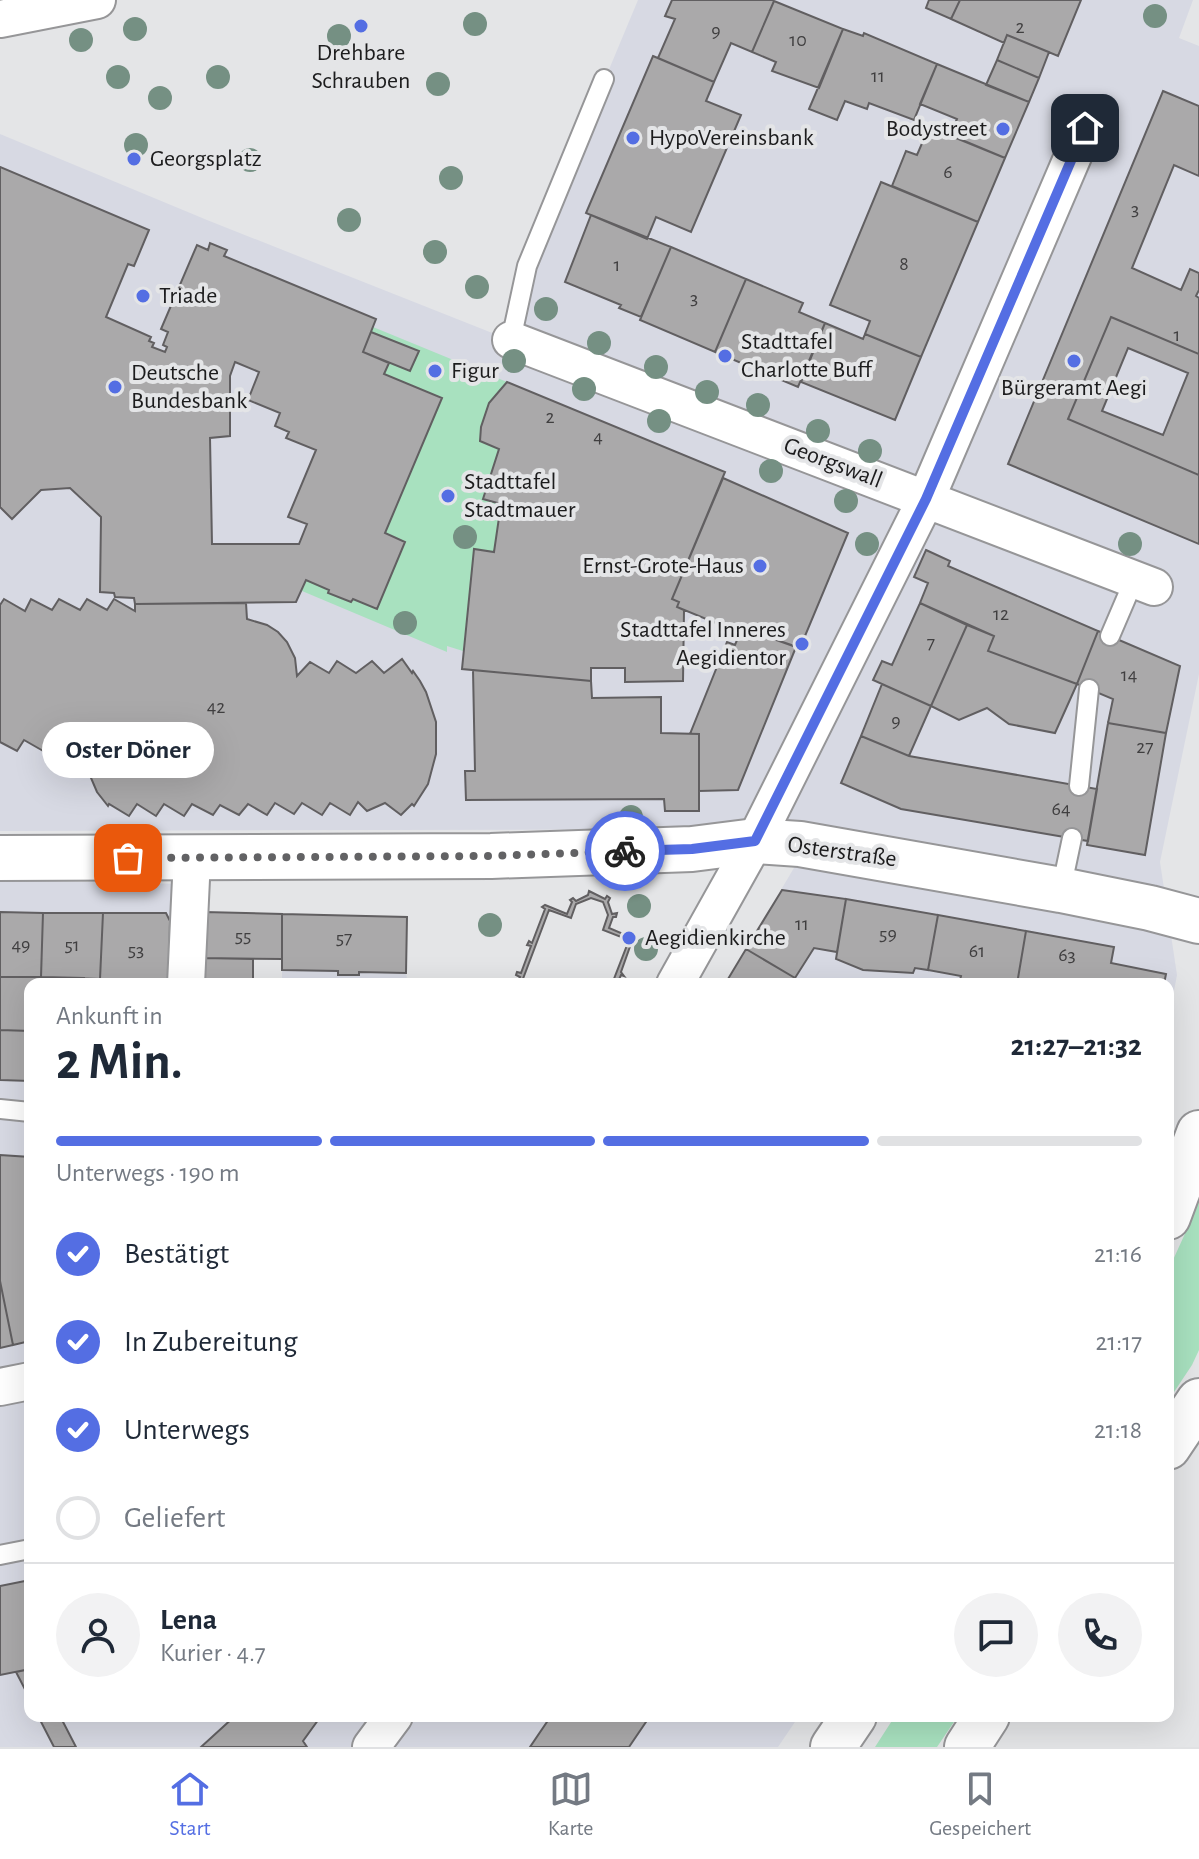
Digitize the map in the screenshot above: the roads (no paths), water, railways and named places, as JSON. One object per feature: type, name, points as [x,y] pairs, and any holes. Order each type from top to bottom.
[{"type":"street","points":[[0,19],[97,0]]},
{"type":"street","points":[[678,978],[755,841],[926,499],[1085,128]]},
{"type":"street","name":"Georgswall","points":[[511,340],[1144,584]]},
{"type":"street","name":"Osterstraße","points":[[0,858],[491,856],[692,849],[755,841],[833,849],[1061,890],[1199,921]]},
{"type":"street","points":[[186,978],[192,858]]},
{"type":"street","points":[[1174,1201],[1199,1133]]},
{"type":"street","points":[[0,1387],[24,1382]]},
{"type":"street","points":[[1174,1438],[1199,1401]]},
{"type":"street","points":[[371,1747],[390,1722]]},
{"type":"street","points":[[833,1747],[850,1722]]},
{"type":"street","points":[[967,1747],[983,1722]]},
{"type":"lane","points":[[511,340],[527,266],[604,79]]},
{"type":"lane","points":[[1110,636],[1144,584]]},
{"type":"lane","points":[[1079,786],[1089,689]]},
{"type":"lane","points":[[1061,890],[1072,838]]},
{"type":"lane","points":[[0,1109],[24,1111]]},
{"type":"lane","points":[[0,1555],[24,1550]]},
{"type":"place","name":"Drehbare Schrauben","points":[[361,26]]},
{"type":"place","name":"Bodystreet","points":[[1003,129]]},
{"type":"place","name":"HypoVereinsbank","points":[[633,138]]},
{"type":"place","name":"Georgsplatz","points":[[134,159]]},
{"type":"place","name":"Triade","points":[[143,296]]},
{"type":"place","name":"Stadttafel Charlotte Buff","points":[[725,356]]},
{"type":"place","name":"Bürgeramt Aegi","points":[[1074,361]]},
{"type":"place","name":"Figur","points":[[435,371]]},
{"type":"place","name":"Deutsche Bundesbank","points":[[115,387]]},
{"type":"place","name":"Stadttafel Stadtmauer","points":[[448,496]]},
{"type":"place","name":"Ernst-Grote-Haus","points":[[760,566]]},
{"type":"place","name":"Stadttafel Inneres Aegidientor","points":[[802,644]]},
{"type":"place","name":"Oster Döner","points":[[128,858]]},
{"type":"place","name":"Aegidienkirche","points":[[629,938]]}]
